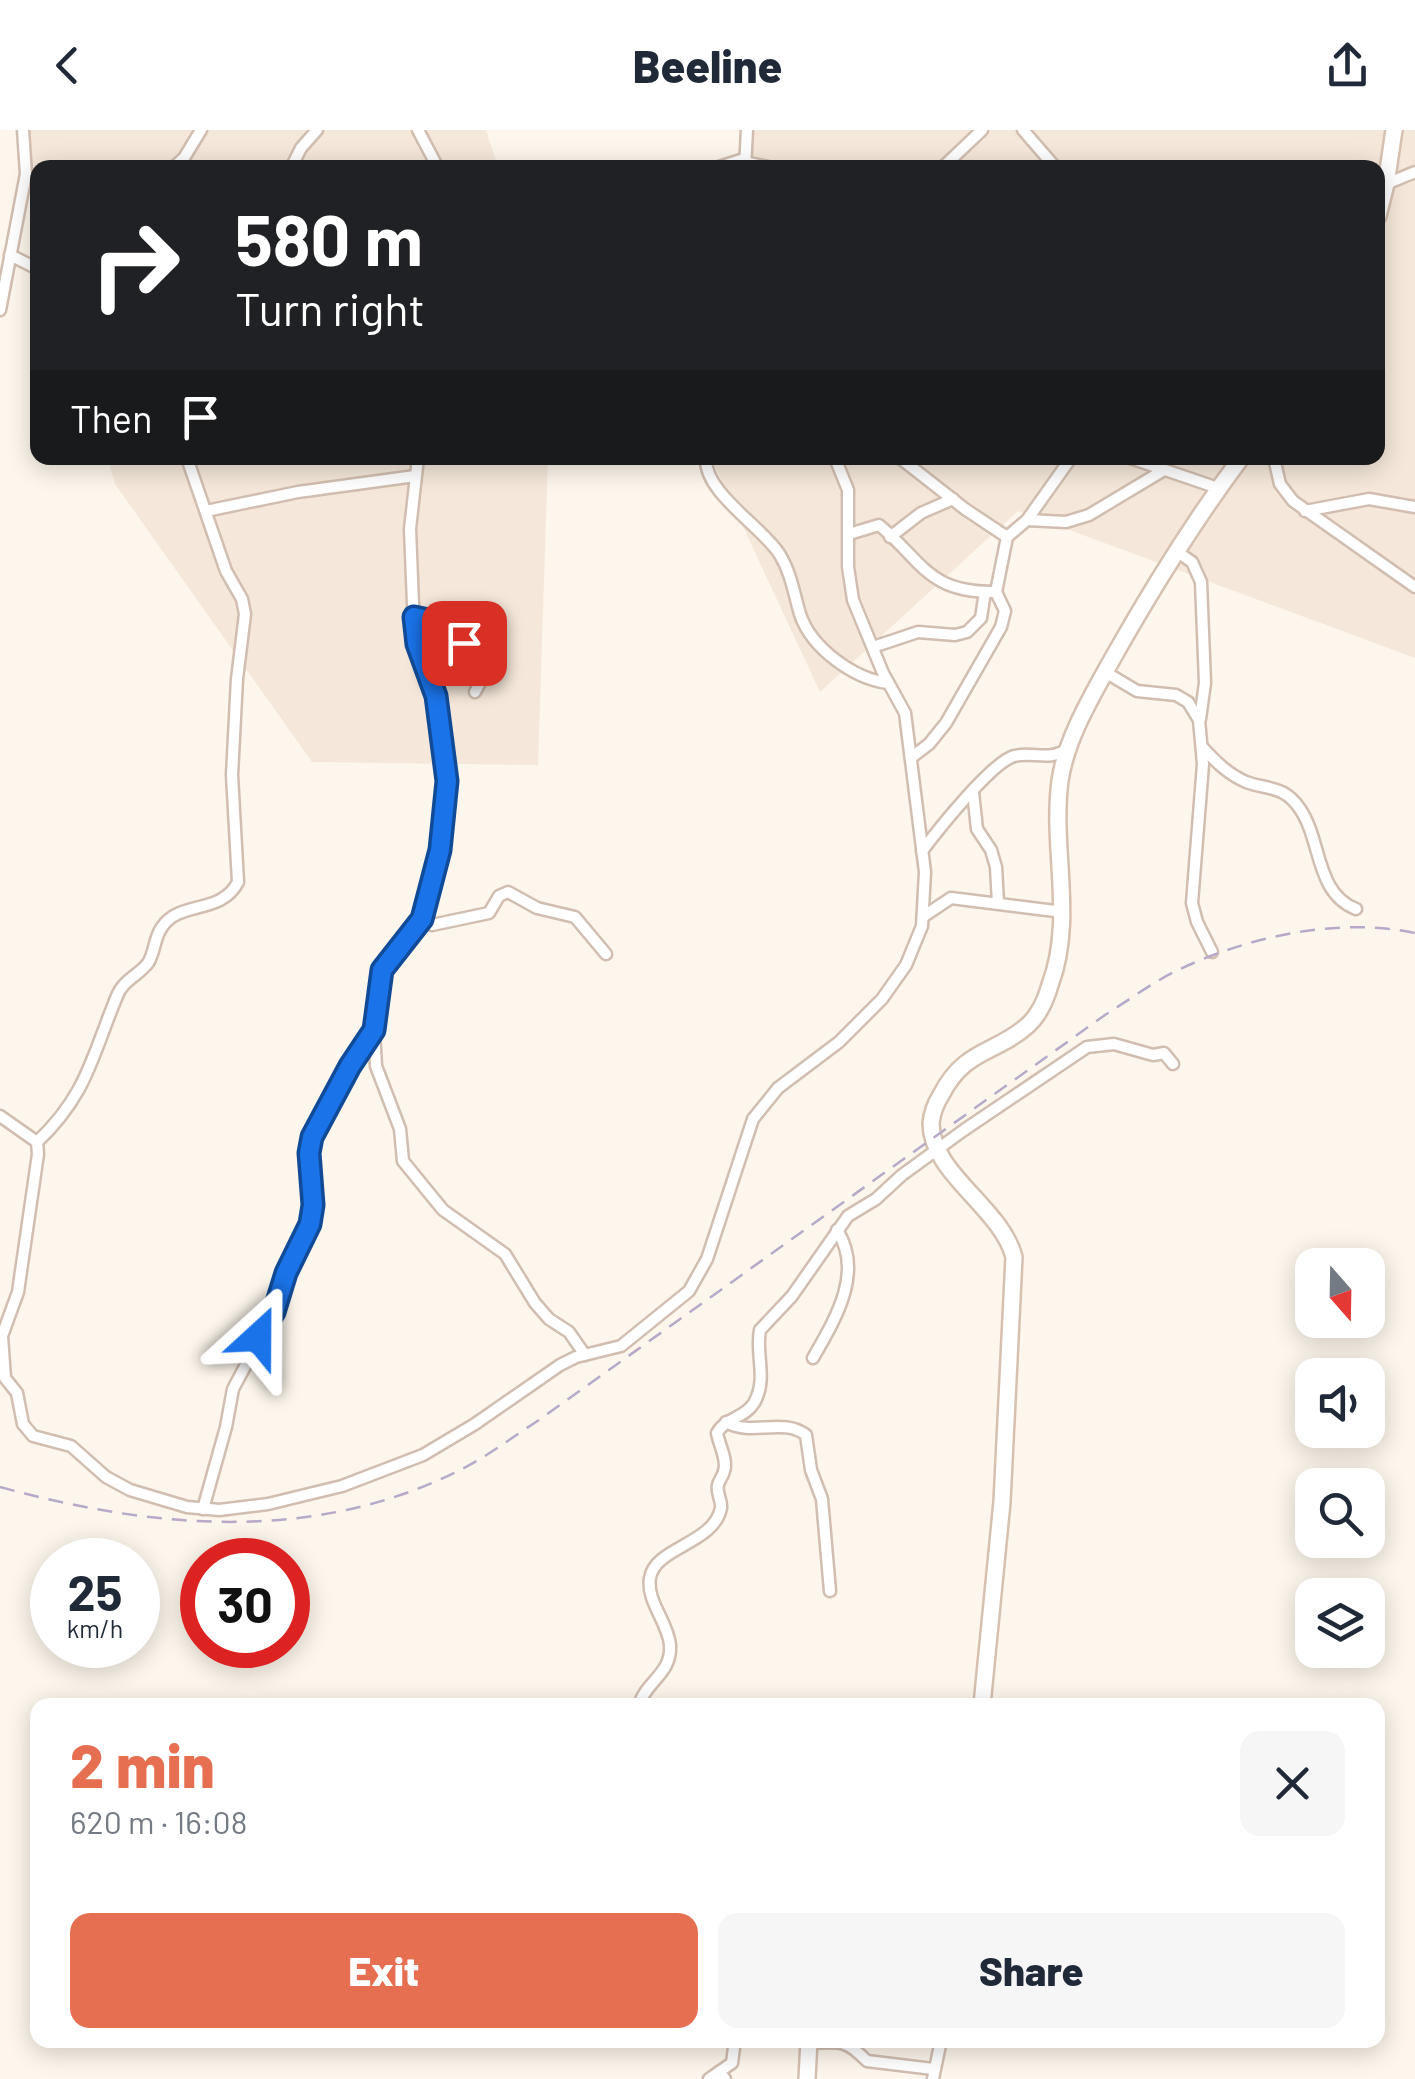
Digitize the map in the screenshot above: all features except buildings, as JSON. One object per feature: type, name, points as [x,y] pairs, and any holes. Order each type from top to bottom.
[{"type":"street","points":[[24,130],[30,164]]},
{"type":"street","points":[[182,160],[201,130]]},
{"type":"street","points":[[295,160],[300,148],[318,130]]},
{"type":"street","points":[[418,130],[434,160]]},
{"type":"street","points":[[745,160],[746,130]]},
{"type":"street","points":[[950,160],[982,130]]},
{"type":"street","points":[[1023,130],[1049,160]]},
{"type":"street","points":[[1385,188],[1394,130]]},
{"type":"street","points":[[1386,184],[1415,172]]},
{"type":"street","points":[[0,310],[30,182]]},
{"type":"street","points":[[10,255],[30,264]]},
{"type":"street","points":[[190,465],[245,614],[232,775],[238,882],[225,899],[173,916],[160,929],[146,965],[118,993],[80,1091],[37,1142],[18,1292],[2,1336],[5,1378],[18,1396],[24,1424],[39,1440],[71,1446],[119,1485],[162,1501],[203,1509],[250,1506],[316,1493],[423,1455],[560,1365],[612,1350],[631,1340],[688,1291],[707,1259],[733,1188],[752,1119],[778,1088],[838,1042],[882,999],[906,966],[924,916],[925,872],[906,712],[888,683],[853,600],[848,567],[848,490],[837,465]]},
{"type":"street","points":[[417,465],[410,529],[414,617],[417,644],[436,696],[448,796],[424,914],[382,970],[374,1030],[376,1066],[400,1129],[403,1161],[442,1210],[505,1254],[536,1303],[549,1319],[566,1328],[584,1355]]},
{"type":"street","points":[[707,465],[723,493],[779,553],[806,627],[842,664],[865,678],[888,683]]},
{"type":"street","points":[[909,465],[1007,537]]},
{"type":"street","points":[[874,647],[918,632],[955,635],[966,632],[981,618],[1007,537],[1027,520],[1066,465]]},
{"type":"street","points":[[1150,465],[1218,488]]},
{"type":"street","points":[[983,1698],[1002,1502],[1014,1269],[1010,1244],[1002,1227],[953,1172],[939,1150],[932,1119],[942,1090],[967,1061],[1026,1026],[1036,1015],[1056,967],[1063,912],[1059,790],[1070,746],[1105,672],[1176,551],[1236,465]]},
{"type":"street","points":[[1276,465],[1280,484],[1305,512],[1415,587]]},
{"type":"street","points":[[1027,520],[1066,522],[1088,515],[1164,470]]},
{"type":"street","points":[[206,511],[298,492],[415,476]]},
{"type":"street","points":[[890,537],[921,513],[952,499]]},
{"type":"street","points":[[1305,512],[1369,499],[1415,507]]},
{"type":"street","points":[[849,534],[879,526],[935,579],[991,592],[1005,615],[995,641],[938,735],[912,758]]},
{"type":"street","points":[[1176,551],[1192,562],[1201,582],[1205,683],[1192,903],[1212,952]]},
{"type":"street","points":[[414,617],[428,620],[484,657],[485,672],[476,692]]},
{"type":"street","points":[[1105,672],[1137,691],[1176,695],[1188,702],[1200,720]]},
{"type":"street","points":[[922,851],[998,764],[1012,757],[1057,756],[1070,746]]},
{"type":"street","points":[[1202,747],[1223,769],[1253,784],[1273,786],[1298,806],[1335,896],[1356,909]]},
{"type":"street","points":[[973,792],[978,829],[996,867],[998,903]]},
{"type":"street","points":[[424,914],[432,925],[470,920],[490,913],[499,896],[508,892],[537,908],[575,917],[606,954]]},
{"type":"street","points":[[924,916],[951,898],[1063,912]]},
{"type":"street","points":[[203,1509],[233,1389],[274,1312],[286,1273],[310,1224],[312,1137],[374,1030]]},
{"type":"street","points":[[642,1698],[664,1673],[670,1650],[651,1588],[652,1572],[658,1562],[706,1531],[719,1513],[718,1485],[726,1466],[717,1434],[726,1422],[752,1406],[762,1376],[760,1330],[792,1296],[852,1212],[876,1199],[902,1175],[1087,1047],[1111,1044],[1153,1055],[1164,1053],[1173,1064]]},
{"type":"street","points":[[0,1116],[37,1142]]},
{"type":"street","points":[[813,1358],[835,1315],[850,1268],[846,1244],[837,1230]]},
{"type":"street","points":[[752,1406],[762,1428]]},
{"type":"street","points":[[726,1422],[739,1428],[795,1428],[806,1435],[810,1470],[822,1499],[830,1591]]},
{"type":"street","points":[[717,2077],[732,2063],[734,2048]]},
{"type":"street","points":[[807,2079],[809,2048]]},
{"type":"street","points":[[856,2048],[866,2061],[933,2074],[939,2048]]},
{"type":"shaded area","points":[[23,130],[486,130],[496,160],[30,160]]},
{"type":"shaded area","points":[[736,130],[1415,130],[1415,658],[1018,511],[820,692],[714,465],[1385,465],[1385,160],[736,160],[749,135]]},
{"type":"shaded area","points":[[110,465],[548,465],[538,765],[312,762],[115,484]]},
{"type":"railway","points":[[0,1487],[116,1512],[233,1522],[292,1519],[406,1493],[472,1464],[539,1420],[1105,1015],[1169,975],[1234,948],[1294,933],[1355,927],[1415,933]]},
{"type":"route","points":[[258,1337],[274,1312],[286,1273],[313,1214],[309,1166],[312,1137],[374,1030],[382,970],[422,919],[440,850],[447,781],[436,696],[417,644],[414,617],[428,620],[464,643]]}]
